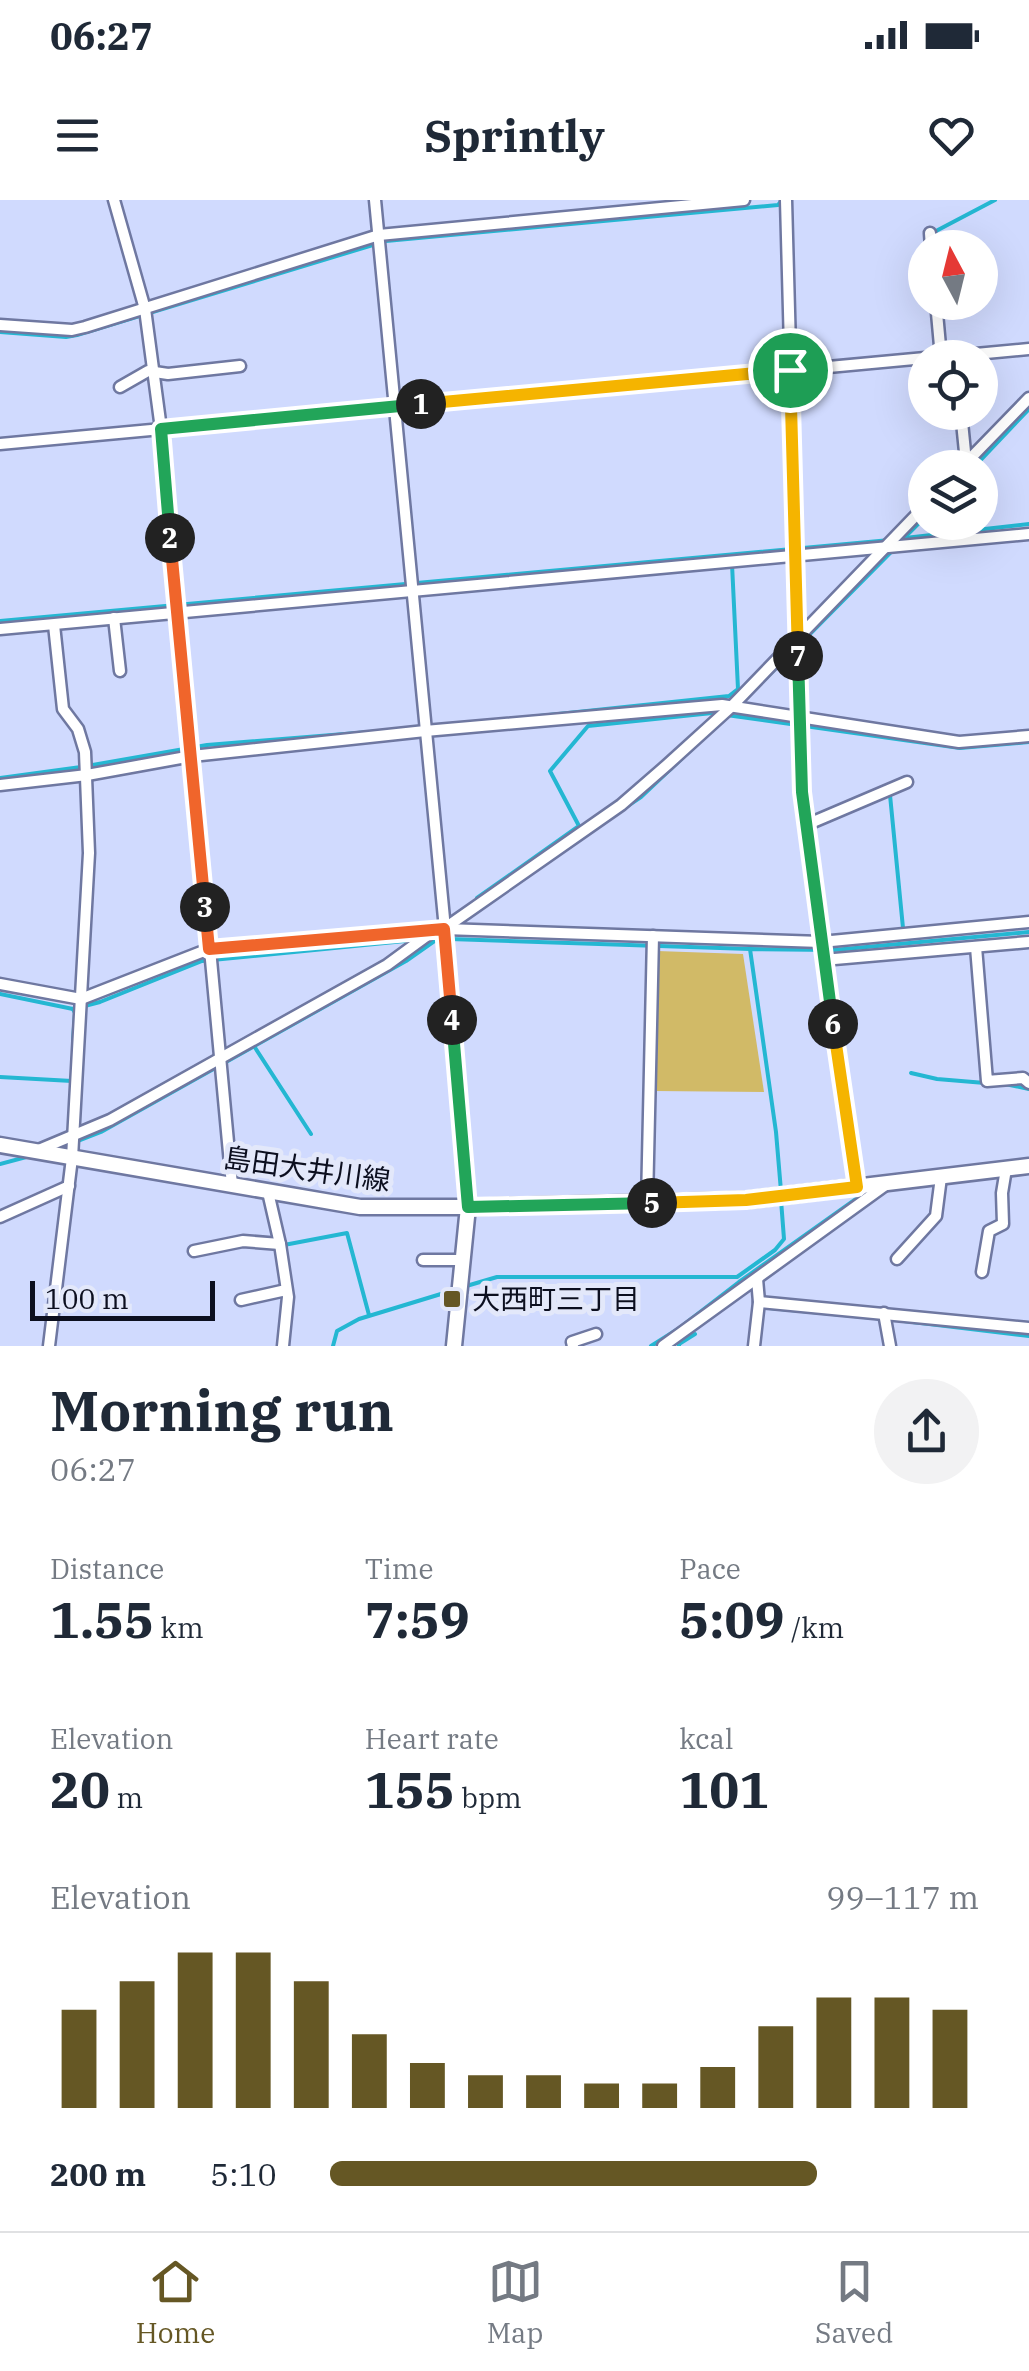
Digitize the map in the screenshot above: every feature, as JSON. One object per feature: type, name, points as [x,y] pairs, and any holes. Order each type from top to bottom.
[{"type":"main road","name":"島田大井川線","points":[[0,1145],[360,1207],[746,1200],[1029,1166]]},
{"type":"main road","points":[[454,1346],[468,1207]]},
{"type":"street","points":[[114,200],[145,309],[161,429],[232,1185]]},
{"type":"street","points":[[374,200],[468,1207]]},
{"type":"street","points":[[0,325],[72,330],[379,234],[744,200]]},
{"type":"street","points":[[786,200],[802,792],[857,1187]]},
{"type":"street","points":[[998,352],[1029,349]]},
{"type":"street","points":[[0,444],[908,360]]},
{"type":"street","points":[[120,386],[148,370],[154,373],[240,366]]},
{"type":"street","points":[[978,450],[1029,398]]},
{"type":"street","points":[[36,1152],[110,1120],[387,965],[620,805],[732,706],[908,524]]},
{"type":"street","points":[[0,629],[1029,534]]},
{"type":"street","points":[[114,618],[120,671]]},
{"type":"street","points":[[48,1346],[72,1158],[88,853],[85,752],[78,729],[63,709],[54,625]]},
{"type":"street","points":[[0,785],[88,775],[192,756],[722,704],[959,742],[1029,736]]},
{"type":"street","points":[[806,825],[907,782]]},
{"type":"street","points":[[0,984],[81,1000],[209,949],[440,929],[821,942],[1029,922]]},
{"type":"street","points":[[647,1203],[653,936]]},
{"type":"street","points":[[823,960],[1029,942]]},
{"type":"street","points":[[976,946],[987,1080],[1023,1078],[1029,1083]]},
{"type":"street","points":[[982,1272],[989,1232],[1003,1224],[1006,1169]]},
{"type":"street","points":[[897,1260],[936,1216],[941,1177]]},
{"type":"street","points":[[664,1346],[888,1183]]},
{"type":"street","points":[[0,1217],[68,1186]]},
{"type":"street","points":[[268,1192],[288,1297],[283,1346]]},
{"type":"street","points":[[194,1251],[243,1241],[280,1244]]},
{"type":"street","points":[[422,1260],[463,1260]]},
{"type":"street","points":[[754,1346],[759,1302],[757,1279]]},
{"type":"street","points":[[241,1300],[286,1290]]},
{"type":"street","points":[[759,1302],[1029,1328]]},
{"type":"street","points":[[884,1313],[890,1346]]},
{"type":"street","points":[[573,1346],[572,1342],[596,1334]]},
{"type":"shaded area","points":[[657,951],[743,954],[764,1092],[654,1091]]},
{"type":"waterway","points":[[0,332],[77,335],[386,241],[778,205],[782,200]]},
{"type":"waterway","points":[[938,230],[995,200]]},
{"type":"waterway","points":[[990,450],[1029,409]]},
{"type":"waterway","points":[[905,538],[1029,524]]},
{"type":"waterway","points":[[900,542],[908,534]]},
{"type":"waterway","points":[[0,621],[890,540]]},
{"type":"waterway","points":[[802,642],[894,549]]},
{"type":"waterway","points":[[511,719],[729,696],[738,689],[732,564]]},
{"type":"waterway","points":[[742,702],[795,649]]},
{"type":"waterway","points":[[477,898],[579,826],[550,771],[588,726],[712,713],[960,748],[1029,742]]},
{"type":"waterway","points":[[0,778],[207,745],[382,731]]},
{"type":"waterway","points":[[623,809],[695,746]]},
{"type":"waterway","points":[[890,795],[903,928]]},
{"type":"waterway","points":[[781,1191],[750,949],[834,950],[1029,932]]},
{"type":"waterway","points":[[78,1141],[101,1132],[406,961],[443,935]]},
{"type":"waterway","points":[[450,939],[750,949]]},
{"type":"waterway","points":[[73,1041],[73,1009],[202,961],[415,940]]},
{"type":"waterway","points":[[0,994],[73,1009]]},
{"type":"waterway","points":[[254,1046],[311,1134]]},
{"type":"waterway","points":[[911,1073],[985,1083]]},
{"type":"waterway","points":[[0,1077],[72,1081]]},
{"type":"waterway","points":[[1005,1084],[1029,1089]]},
{"type":"waterway","points":[[0,1164],[30,1156]]},
{"type":"waterway","points":[[651,1346],[856,1199]]},
{"type":"waterway","points":[[463,1287],[497,1277],[737,1277],[784,1239],[781,1200]]},
{"type":"waterway","points":[[284,1245],[347,1233],[369,1315]]},
{"type":"waterway","points":[[333,1346],[337,1331],[359,1319],[454,1290]]},
{"type":"waterway","points":[[770,1308],[885,1319]]},
{"type":"waterway","points":[[904,1321],[1029,1336]]},
{"type":"waterway","points":[[679,1346],[695,1334]]},
{"type":"place","name":"大西町三丁目","points":[[452,1299]]},
{"type":"route","points":[[790,370],[802,792],[857,1187],[746,1200],[468,1207],[444,929],[209,949],[161,429],[790,370]]}]
